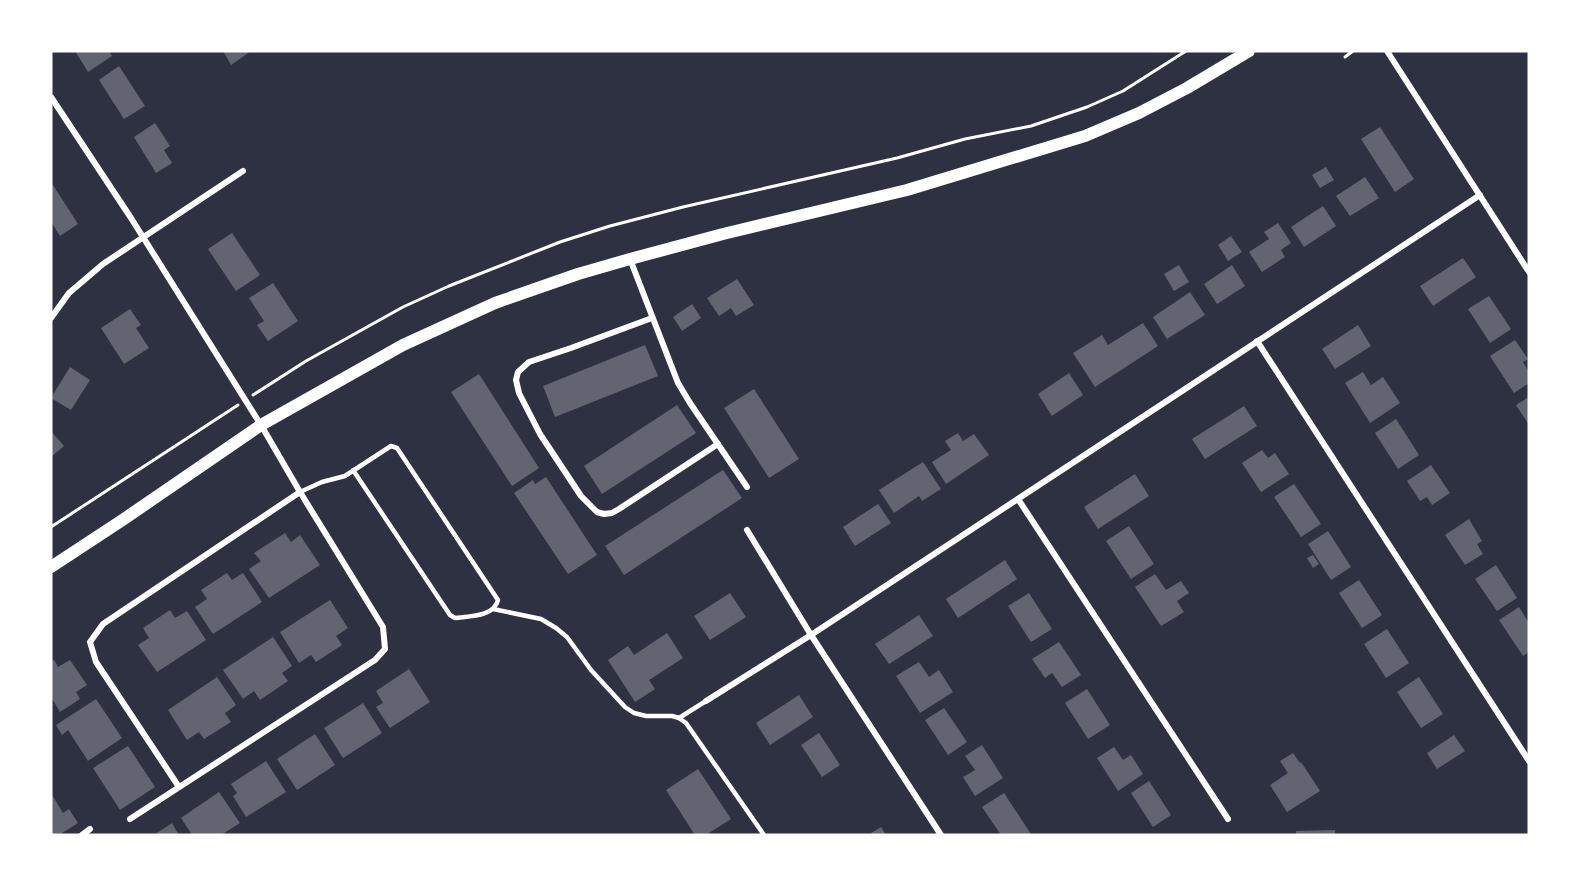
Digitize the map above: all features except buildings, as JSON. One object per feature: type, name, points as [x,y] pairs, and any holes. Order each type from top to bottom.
[{"type":"main road","points":[[51,567],[261,425],[403,345],[495,303],[578,274],[630,259],[907,190],[1085,136],[1139,113],[1249,51]]},
{"type":"street","points":[[1387,51],[1529,272]]},
{"type":"street","points":[[51,97],[261,425],[383,627],[385,649],[375,660],[130,819]]},
{"type":"street","points":[[51,318],[69,293],[102,264],[243,171]]},
{"type":"street","points":[[706,701],[1480,195]]},
{"type":"street","points":[[630,259],[678,383],[747,487]]},
{"type":"street","points":[[652,318],[529,362],[518,372],[516,380],[519,393],[540,434],[581,496],[597,512],[604,514],[619,509],[718,444]]},
{"type":"street","points":[[1257,341],[1529,761]]},
{"type":"street","points":[[179,787],[96,662],[90,642],[103,624],[300,492]]},
{"type":"street","points":[[1018,499],[1228,819]]},
{"type":"street","points":[[747,530],[811,634],[941,835]]},
{"type":"street","points":[[82,835],[90,829]]},
{"type":"lane","points":[[300,492],[322,482],[345,476],[353,470],[391,446],[397,448],[498,600],[497,605],[487,613],[455,618],[450,615],[353,470]]},
{"type":"lane","points":[[493,609],[542,619],[556,628],[567,638],[591,670],[625,707],[634,713],[646,716],[672,716],[686,723],[764,835]]},
{"type":"lane","points":[[679,718],[706,701]]},
{"type":"path","points":[[1345,57],[1348,52],[1353,51]]}]
